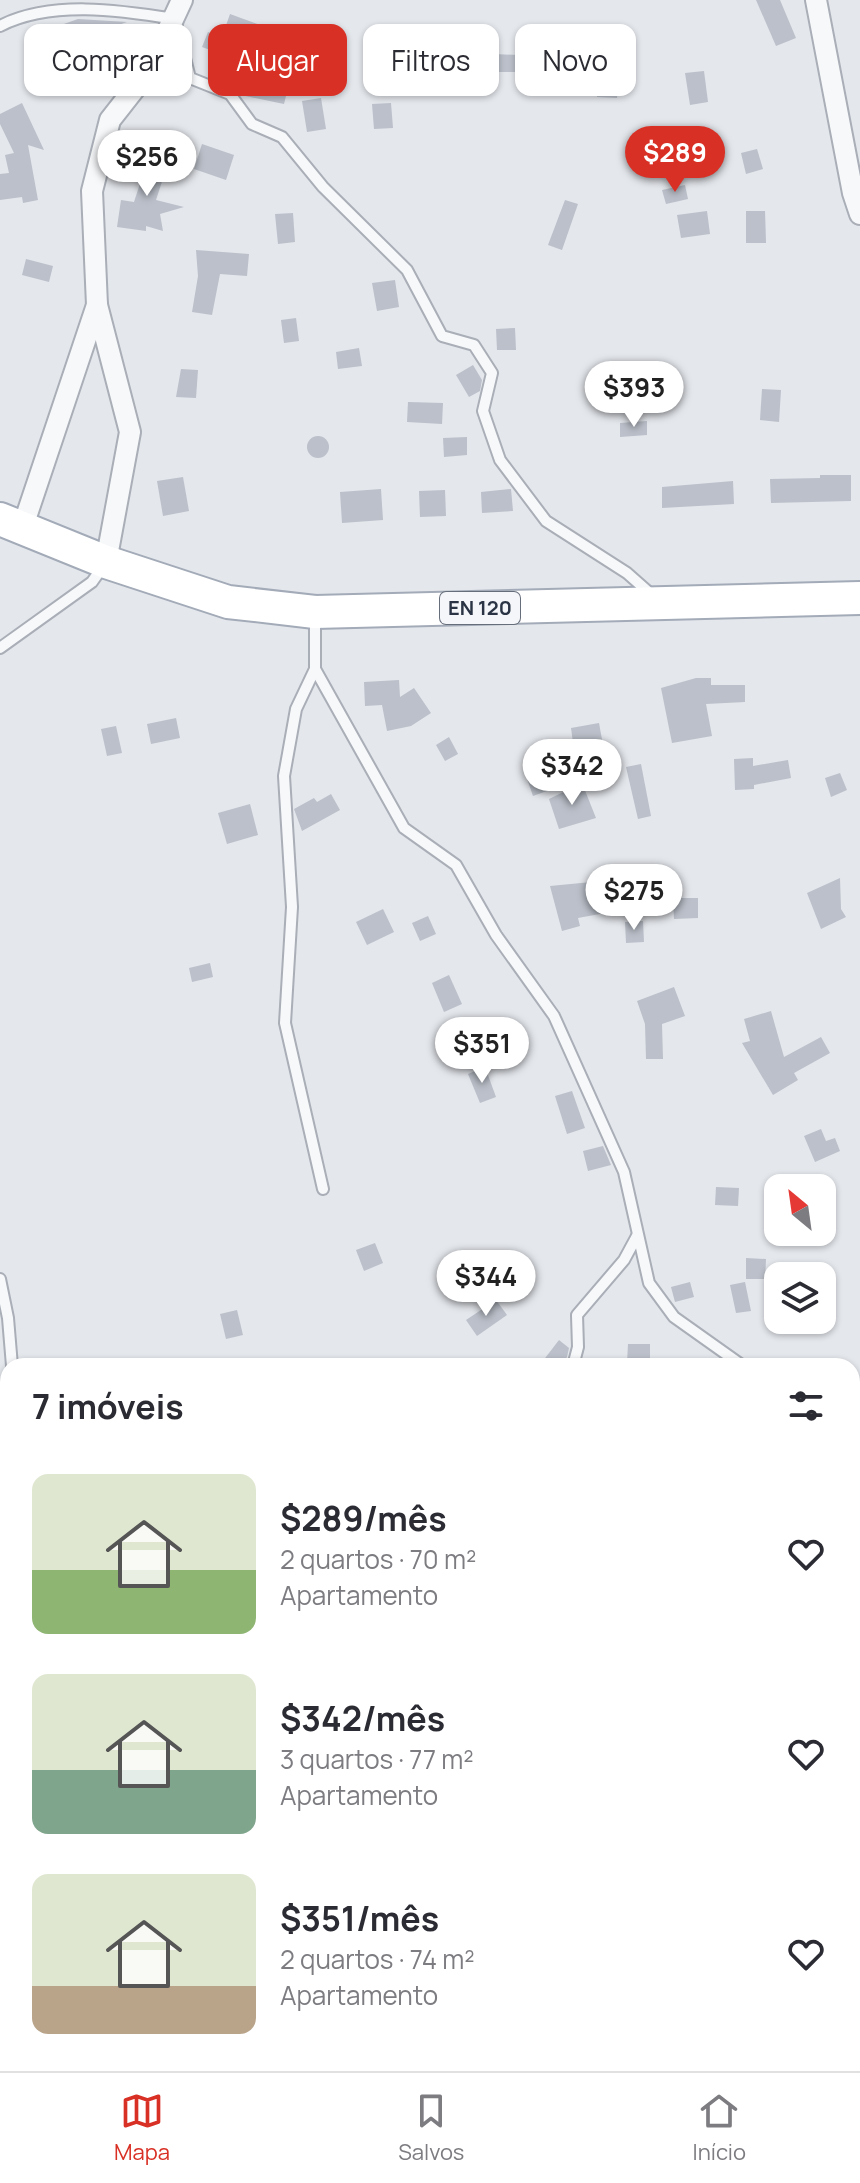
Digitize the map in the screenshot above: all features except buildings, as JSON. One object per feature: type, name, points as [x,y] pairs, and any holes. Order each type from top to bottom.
[{"type":"main road","name":"EN 120","points":[[11,524],[106,562],[228,602],[315,612],[860,598]]},
{"type":"street","points":[[816,0],[853,193],[860,214]]},
{"type":"street","points":[[106,562],[130,432],[97,305],[92,191],[110,120],[150,69],[178,10]]},
{"type":"street","points":[[11,524],[97,305]]},
{"type":"lane","points":[[0,26],[21,15],[105,8],[178,10],[190,78],[230,94],[252,124],[282,137],[323,187],[407,270],[442,336],[474,345],[492,373],[483,411],[500,460],[546,521],[627,573],[661,603]]},
{"type":"lane","points":[[0,648],[92,582],[106,562]]},
{"type":"lane","points":[[315,612],[315,669],[296,709],[284,776],[292,907],[285,1023],[323,1189]]},
{"type":"lane","points":[[315,669],[404,828],[456,865],[496,935],[554,1016],[624,1172],[649,1283],[674,1317],[732,1358]]},
{"type":"lane","points":[[575,1358],[578,1347],[577,1315],[624,1260],[637,1236]]},
{"type":"lane","points":[[0,1279],[11,1358]]}]
